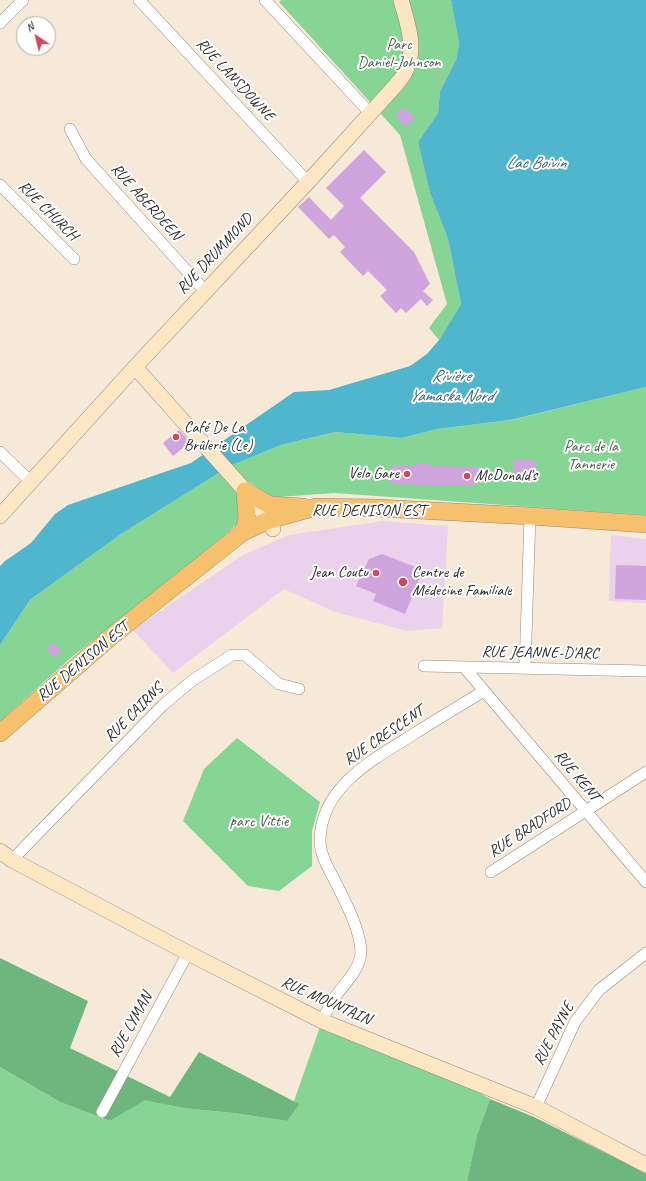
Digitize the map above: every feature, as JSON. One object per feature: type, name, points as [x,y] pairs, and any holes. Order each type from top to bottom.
[{"type":"main road","points":[[243,488],[270,505],[316,508]]},
{"type":"main road","points":[[243,488],[247,507],[247,519],[243,532]]},
{"type":"main road","name":"RUE DENISON EST","points":[[0,733],[113,635],[243,532],[271,525],[316,508],[370,508],[530,516],[646,524]]},
{"type":"main road","points":[[203,565],[271,525],[370,508]]},
{"type":"street","points":[[0,23],[23,0]]},
{"type":"street","name":"RUE LANSDOWNE","points":[[139,0],[308,182]]},
{"type":"street","points":[[265,0],[370,113]]},
{"type":"street","name":"RUE DRUMMOND","points":[[0,516],[135,367],[308,182],[395,86],[406,71],[411,57],[412,40],[401,0]]},
{"type":"street","name":"RUE ABERDEEN","points":[[70,129],[86,159],[205,291]]},
{"type":"street","name":"RUE CHURCH","points":[[0,185],[74,259]]},
{"type":"street","points":[[135,367],[243,488],[271,525]]},
{"type":"street","points":[[0,452],[31,482]]},
{"type":"street","points":[[525,668],[530,516]]},
{"type":"street","name":"RUE CAIRNS","points":[[6,855],[163,705],[193,680],[232,655],[245,655],[279,684],[299,689]]},
{"type":"street","points":[[424,666],[464,667]]},
{"type":"street","name":"RUE JEANNE-D'ARC","points":[[464,667],[646,671]]},
{"type":"street","name":"RUE JEANNE-D'ARC","points":[[464,667],[484,691]]},
{"type":"street","name":"RUE KENT","points":[[484,691],[646,882]]},
{"type":"street","name":"RUE CRESCENT","points":[[322,1021],[334,998],[356,969],[360,958],[360,945],[351,912],[324,860],[320,842],[321,822],[330,803],[347,780],[365,764],[484,691]]},
{"type":"street","name":"RUE BRADFORD","points":[[491,872],[646,772]]},
{"type":"street","name":"RUE MOUNTAIN","points":[[6,855],[188,953],[322,1021],[536,1107],[646,1165]]},
{"type":"street","name":"RUE PAYNE","points":[[536,1107],[575,1022],[599,990],[646,952]]},
{"type":"street","name":"RUE LYMAN","points":[[102,1112],[188,953]]},
{"type":"shaded area","points":[[383,521],[448,526],[442,628],[407,631],[335,612],[284,589],[173,673],[133,630],[243,555],[289,535]]},
{"type":"shaded area","points":[[611,535],[646,539],[646,603],[609,601]]},
{"type":"green space","name":"Parc Daniel-Johnson","points":[[281,0],[451,0],[459,44],[456,60],[440,91],[438,113],[418,142],[430,193],[448,239],[461,304],[439,340],[429,328],[447,304],[400,135],[279,2]]},
{"type":"green space","name":"Parc de la Tannerie","points":[[646,387],[646,515],[334,493],[278,497],[270,496],[249,482],[241,490],[239,522],[224,536],[72,657],[0,721],[0,645],[30,600],[121,534],[230,466],[281,445],[335,432],[402,438],[437,429],[511,420]]},
{"type":"green space","name":"parc Vittie","points":[[237,738],[320,802],[312,831],[312,866],[279,891],[248,886],[183,821],[204,769]]},
{"type":"green space","points":[[0,958],[88,1001],[70,1048],[170,1097],[199,1052],[299,1104],[287,1121],[233,1113],[183,1108],[145,1100],[110,1121],[60,1102],[0,1067]]},
{"type":"green space","points":[[322,1021],[434,1065],[490,1099],[477,1135],[467,1181],[0,1181],[0,1067],[60,1102],[110,1121],[145,1099],[183,1108],[233,1113],[287,1121]]},
{"type":"green space","points":[[490,1099],[534,1117],[646,1173],[646,1181],[467,1181],[477,1135]]},
{"type":"water","name":"Lac Boivin","points":[[451,0],[646,0],[646,387],[510,420],[437,429],[402,438],[335,432],[281,445],[230,466],[121,534],[30,600],[0,645],[0,566],[31,543],[55,514],[68,505],[191,463],[294,392],[329,390],[410,366],[427,354],[439,340],[461,304],[448,239],[430,193],[418,142],[438,113],[440,91],[456,60],[459,44]]},
{"type":"building","points":[[403,107],[415,118],[406,127],[395,116]]},
{"type":"building","points":[[364,150],[386,172],[360,198],[414,252],[430,284],[423,291],[433,300],[427,306],[421,299],[406,313],[401,308],[396,313],[380,296],[387,290],[368,271],[363,276],[340,252],[345,247],[334,235],[329,239],[298,207],[309,197],[331,220],[344,206],[326,188]]},
{"type":"building","points":[[179,430],[190,442],[173,456],[163,443]]},
{"type":"building","points":[[513,459],[536,460],[535,479],[513,478]]},
{"type":"building","points":[[416,463],[430,463],[430,466],[480,467],[480,476],[476,476],[476,486],[390,484],[391,466],[416,466]]},
{"type":"building","points":[[382,554],[423,570],[405,614],[373,601],[376,594],[356,586],[369,559]]},
{"type":"building","points":[[616,565],[646,566],[646,600],[615,599]]},
{"type":"building","points":[[54,642],[61,651],[54,657],[46,649]]},
{"type":"place","name":"Café De La Brûlerie (Le)","points":[[176,437]]},
{"type":"place","name":"Velo Gare","points":[[407,474]]},
{"type":"place","name":"McDonald's","points":[[467,476]]},
{"type":"place","name":"Jean Coutu","points":[[376,573]]},
{"type":"place","name":"Centre de Médecine Familiale","points":[[403,582]]},
{"type":"water label","name":"Rivière Yamaska Nord","points":[[451,387]]}]
